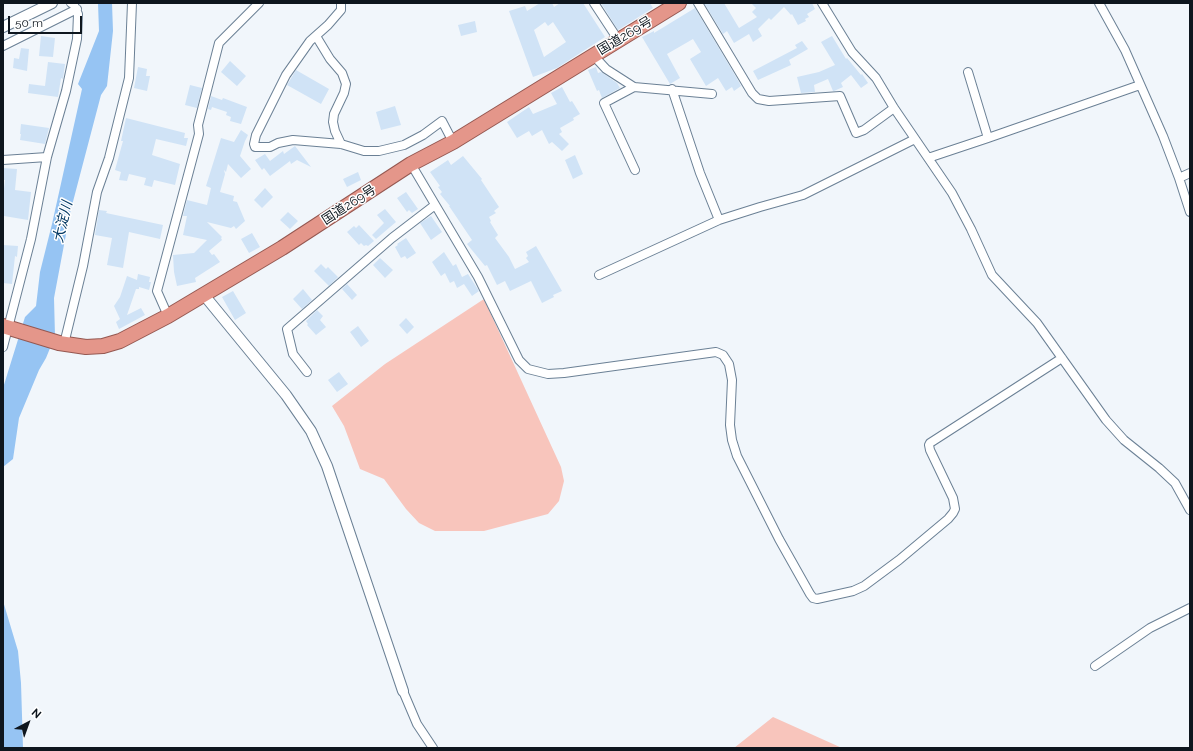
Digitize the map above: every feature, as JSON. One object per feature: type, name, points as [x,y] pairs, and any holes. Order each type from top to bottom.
[{"type":"highway","name":"国道269号","points":[[8,328],[62,344],[86,347],[103,346],[120,341],[168,316],[282,248],[411,164],[453,142],[679,3]]},
{"type":"street","points":[[3,27],[52,3]]},
{"type":"street","points":[[62,344],[83,266],[97,192],[109,158],[129,78],[132,3]]},
{"type":"street","points":[[168,316],[157,291],[199,134],[198,125],[219,43],[259,3]]},
{"type":"street","points":[[341,3],[341,10],[328,25],[310,41],[286,75],[256,135],[254,144],[255,147],[270,147],[278,143],[293,140],[342,144],[364,150],[380,151],[404,145],[423,135],[442,121],[453,142]]},
{"type":"street","points":[[594,3],[619,41]]},
{"type":"street","points":[[698,3],[752,93],[758,99],[769,101],[840,96],[856,133],[864,130],[894,108]]},
{"type":"street","points":[[822,3],[852,52],[876,78],[894,108],[952,193],[971,229],[992,275],[1037,323],[1106,420],[1124,440],[1175,483],[1190,510]]},
{"type":"street","points":[[1099,3],[1125,50],[1163,136],[1190,212]]},
{"type":"street","points":[[3,46],[74,6],[78,14],[77,39],[66,91],[47,157],[31,239],[3,347]]},
{"type":"street","points":[[316,36],[330,59],[342,73],[346,84],[344,93],[334,114],[333,122],[335,131],[342,144]]},
{"type":"street","points":[[593,56],[606,69],[634,86],[712,94]]},
{"type":"street","points":[[968,72],[988,138]]},
{"type":"street","points":[[928,158],[1140,85]]},
{"type":"street","points":[[634,86],[604,103],[635,170]]},
{"type":"street","points":[[672,89],[700,173],[719,220]]},
{"type":"street","points":[[599,275],[719,220],[760,206],[803,195],[915,139]]},
{"type":"street","points":[[3,160],[47,157]]},
{"type":"street","points":[[411,164],[478,276],[519,360],[528,369],[548,374],[564,373],[716,352],[723,355],[729,364],[732,380],[730,425],[732,440],[738,456],[779,539],[813,598],[817,599],[853,591],[864,586],[899,560],[948,519],[955,509],[953,498],[930,450],[930,443],[1062,358]]},
{"type":"street","points":[[1179,178],[1190,173]]},
{"type":"street","points":[[307,372],[293,354],[287,329],[392,238],[435,205]]},
{"type":"street","points":[[204,295],[286,395],[311,431],[327,466],[403,690],[417,724],[433,748]]},
{"type":"street","points":[[1095,666],[1150,628],[1190,608]]},
{"type":"shaded area","points":[[484,299],[561,467],[564,481],[559,501],[548,514],[484,531],[435,531],[419,523],[406,509],[384,479],[360,469],[344,426],[332,406],[385,364]]},
{"type":"shaded area","points":[[773,717],[842,748],[734,748]]},
{"type":"water","name":"大淀川","points":[[98,3],[112,3],[113,31],[107,86],[101,95],[70,213],[54,298],[55,336],[19,418],[13,459],[3,467],[3,388],[25,317],[36,306],[40,272],[82,89],[78,84],[99,31]]},
{"type":"water","points":[[3,601],[18,651],[21,683],[23,748],[3,748]]},
{"type":"building","points":[[540,3],[552,3],[554,7],[560,3],[583,3],[605,37],[557,68],[533,77],[509,11],[525,6],[527,11]],"holes":[[[545,22],[548,26],[553,22],[566,42],[544,57],[534,30]]]},
{"type":"building","points":[[601,3],[650,3],[653,8],[618,30]]},
{"type":"building","points":[[704,3],[724,3],[739,28],[757,17],[752,12],[756,8],[751,3],[812,3],[815,9],[807,14],[809,17],[805,19],[806,21],[798,25],[792,14],[791,15],[784,7],[771,20],[769,18],[758,29],[762,36],[753,42],[749,34],[734,43],[727,31],[723,34]]},
{"type":"building","points":[[695,8],[741,86],[734,91],[732,87],[726,91],[718,78],[706,86],[690,59],[701,52],[693,39],[667,54],[680,78],[670,84],[642,37],[654,31],[654,33]]},
{"type":"building","points":[[475,21],[477,32],[461,36],[458,25]]},
{"type":"building","points":[[41,36],[55,38],[53,57],[39,56]]},
{"type":"building","points":[[832,36],[846,59],[847,58],[861,75],[862,74],[868,83],[861,88],[851,75],[841,83],[843,87],[834,91],[828,79],[814,85],[815,92],[801,93],[797,77],[819,72],[835,65],[821,42]]},
{"type":"building","points":[[802,41],[808,49],[789,60],[791,65],[758,80],[753,71],[797,48],[795,45]]},
{"type":"building","points":[[21,48],[29,49],[27,71],[13,68],[14,58],[19,59]]},
{"type":"building","points":[[230,61],[246,76],[237,86],[221,72]]},
{"type":"building","points":[[48,62],[65,64],[58,97],[28,93],[29,84],[45,86]]},
{"type":"building","points":[[138,67],[147,69],[146,76],[150,76],[147,91],[134,88]]},
{"type":"building","points":[[596,67],[598,73],[601,72],[617,83],[620,88],[602,98],[599,90],[597,91],[588,70]]},
{"type":"building","points":[[296,70],[329,89],[321,104],[287,85]]},
{"type":"building","points":[[190,85],[202,88],[197,108],[185,105]]},
{"type":"building","points":[[562,87],[570,102],[572,101],[580,114],[573,118],[574,120],[560,128],[562,132],[559,134],[569,144],[562,151],[552,142],[549,144],[542,130],[532,136],[529,131],[517,138],[507,122],[529,107],[533,114],[557,104],[551,93]]},
{"type":"building","points":[[211,96],[222,100],[223,98],[247,107],[241,124],[230,121],[231,117],[226,115],[227,112],[212,107],[211,110],[208,109]]},
{"type":"building","points":[[395,106],[401,125],[381,130],[376,112]]},
{"type":"building","points":[[126,118],[185,133],[184,138],[188,138],[186,146],[156,139],[152,155],[180,164],[175,185],[154,180],[152,187],[144,185],[146,178],[129,174],[127,181],[119,180],[121,172],[115,170],[123,141],[121,141]]},
{"type":"building","points":[[21,124],[49,128],[45,144],[20,140]]},
{"type":"building","points":[[241,130],[248,135],[240,156],[251,169],[241,178],[228,164],[226,172],[224,170],[225,174],[220,192],[234,196],[233,201],[237,202],[245,221],[236,229],[234,226],[231,228],[207,222],[222,237],[222,240],[209,251],[212,255],[214,254],[220,262],[195,278],[196,282],[177,286],[173,255],[194,253],[207,240],[183,235],[187,216],[183,216],[187,200],[207,205],[211,188],[206,186],[221,138],[234,142]]},
{"type":"building","points":[[295,146],[311,167],[297,160],[291,164],[290,161],[270,176],[264,168],[262,170],[255,160],[265,154],[270,161],[283,151],[284,154]]},
{"type":"building","points":[[575,155],[583,174],[573,179],[565,160]]},
{"type":"building","points":[[463,156],[482,179],[481,180],[499,207],[494,211],[496,213],[489,217],[490,222],[498,235],[495,238],[509,257],[515,269],[529,262],[526,258],[528,256],[526,252],[536,246],[562,291],[553,295],[554,297],[542,303],[531,281],[510,291],[505,281],[497,285],[487,265],[485,266],[467,244],[472,240],[450,206],[440,194],[442,192],[438,187],[440,186],[430,172],[448,160],[451,165]]},
{"type":"building","points":[[3,168],[17,169],[15,190],[31,192],[28,220],[4,216],[3,197],[5,180],[3,180]]},
{"type":"building","points":[[358,172],[361,180],[347,187],[343,179]]},
{"type":"building","points":[[265,188],[273,197],[262,208],[254,200]]},
{"type":"building","points":[[406,192],[418,209],[412,213],[409,210],[407,212],[397,198]]},
{"type":"building","points":[[385,209],[396,222],[376,239],[372,235],[384,223],[377,215]]},
{"type":"building","points":[[99,210],[107,211],[106,213],[163,225],[160,239],[129,232],[123,268],[107,265],[112,238],[95,235]]},
{"type":"building","points":[[288,212],[298,221],[290,229],[280,220]]},
{"type":"building","points":[[431,216],[442,232],[431,240],[420,223]]},
{"type":"building","points":[[359,225],[374,241],[368,246],[364,246],[361,243],[359,245],[347,232],[354,226],[356,228]]},
{"type":"building","points":[[252,233],[260,247],[249,253],[241,239]]},
{"type":"building","points":[[406,238],[416,253],[407,259],[405,256],[401,258],[395,247]]},
{"type":"building","points":[[3,245],[18,246],[17,257],[15,256],[12,284],[3,283]]},
{"type":"building","points":[[444,252],[453,266],[456,264],[462,277],[468,274],[479,291],[472,296],[464,284],[457,288],[454,281],[450,283],[445,273],[441,276],[432,262]]},
{"type":"building","points":[[380,258],[393,270],[385,278],[373,265]]},
{"type":"building","points":[[321,264],[326,269],[328,267],[338,277],[329,286],[314,271]]},
{"type":"building","points":[[138,274],[150,277],[149,282],[151,282],[149,290],[139,287],[139,289],[136,289],[127,315],[141,308],[145,315],[119,329],[116,322],[120,319],[114,306],[120,297],[127,276],[137,280]]},
{"type":"building","points":[[347,284],[357,295],[352,300],[342,289]]},
{"type":"building","points":[[303,289],[312,300],[302,309],[293,299]]},
{"type":"building","points":[[233,291],[246,313],[235,320],[222,297]]},
{"type":"building","points":[[317,310],[323,316],[320,320],[326,327],[316,335],[307,325],[308,324],[306,321]]},
{"type":"building","points":[[406,318],[414,327],[407,334],[399,325]]},
{"type":"building","points":[[358,326],[369,341],[361,347],[350,332]]},
{"type":"building","points":[[339,372],[348,384],[337,392],[328,380]]}]
